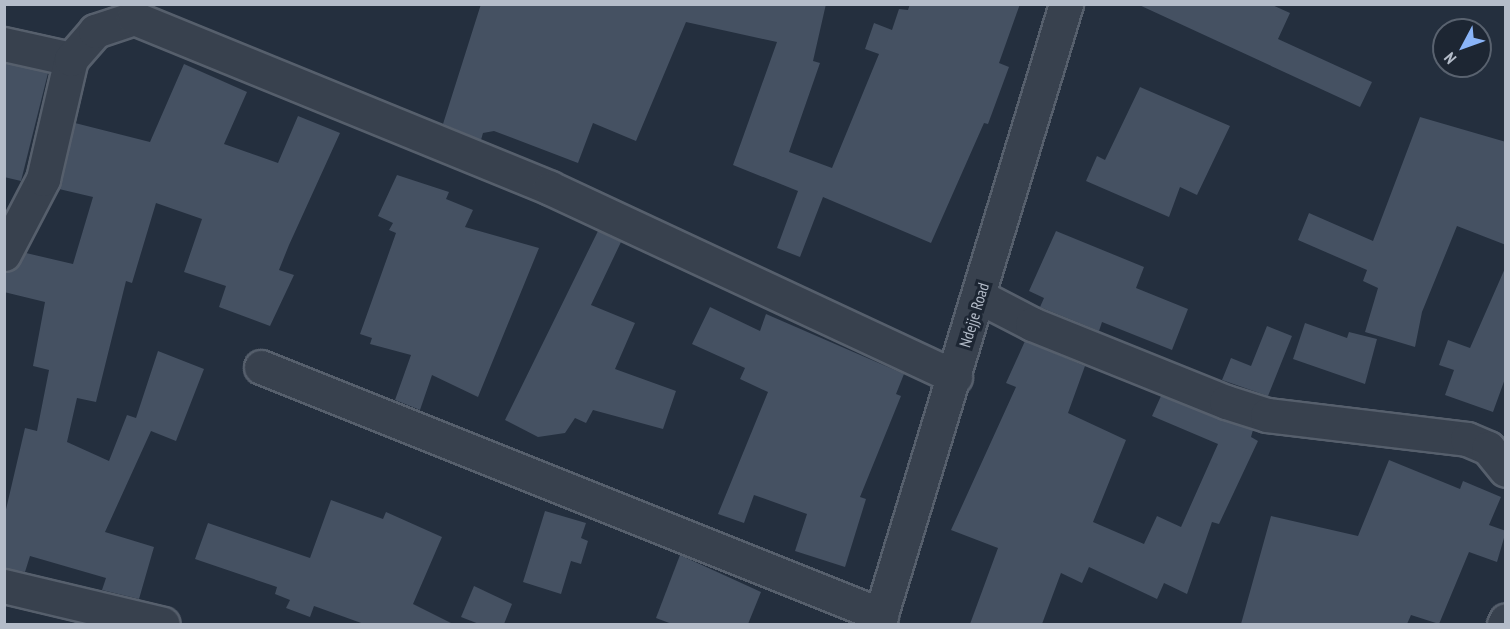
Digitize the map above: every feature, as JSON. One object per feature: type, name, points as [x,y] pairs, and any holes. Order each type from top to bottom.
[{"type":"street","name":"Ndejje Road","points":[[879,620],[980,297],[1066,4]]},
{"type":"street","points":[[4,254],[43,179],[71,59],[95,32],[137,11],[550,188],[955,377]]},
{"type":"street","points":[[4,44],[71,59]]},
{"type":"street","points":[[980,297],[1032,324],[1267,415],[1449,435],[1488,448],[1503,461]]},
{"type":"street","points":[[261,367],[879,620]]},
{"type":"street","points":[[4,586],[163,624]]},
{"type":"building","points":[[481,4],[826,4],[813,61],[820,63],[789,152],[832,168],[879,54],[865,49],[874,23],[892,30],[899,9],[908,10],[910,4],[1020,4],[999,63],[1009,67],[988,124],[984,123],[931,243],[823,197],[800,257],[777,248],[798,191],[733,165],[777,42],[686,22],[636,141],[593,123],[578,163],[494,131],[483,133],[481,140],[443,124]]},
{"type":"building","points":[[1137,4],[1270,4],[1290,13],[1278,39],[1372,82],[1360,107]]},
{"type":"building","points":[[4,63],[48,73],[21,181],[4,177]]},
{"type":"building","points":[[184,64],[247,92],[224,144],[278,163],[298,116],[340,133],[279,270],[294,275],[270,326],[219,307],[226,286],[184,272],[202,219],[156,203],[132,283],[126,281],[96,402],[77,398],[67,442],[109,461],[127,415],[136,418],[158,351],[204,369],[176,441],[151,431],[105,532],[154,547],[139,599],[102,590],[106,578],[30,556],[25,572],[4,568],[4,518],[25,428],[37,431],[49,370],[33,366],[45,302],[4,292],[4,273],[15,269],[26,253],[73,264],[93,197],[59,189],[75,123],[150,142]]},
{"type":"building","points":[[1140,87],[1230,126],[1197,195],[1180,187],[1169,217],[1086,181],[1097,156],[1105,160]]},
{"type":"building","points":[[1420,117],[1506,142],[1506,245],[1457,226],[1422,312],[1415,347],[1365,332],[1378,288],[1363,281],[1367,270],[1298,240],[1309,213],[1373,241]]},
{"type":"building","points":[[397,175],[449,192],[446,199],[473,210],[465,227],[539,248],[478,397],[432,375],[420,410],[395,400],[411,355],[370,344],[372,338],[360,334],[396,233],[389,230],[393,223],[378,216]]},
{"type":"building","points":[[598,231],[621,242],[591,305],[635,323],[615,369],[676,391],[663,429],[593,410],[586,423],[575,418],[565,433],[538,437],[505,420]]},
{"type":"building","points":[[1056,231],[1144,267],[1136,288],[1188,309],[1172,350],[1102,322],[1099,331],[1040,307],[1044,298],[1029,291]]},
{"type":"building","points":[[1506,266],[1506,376],[1493,412],[1445,395],[1454,370],[1439,365],[1448,340],[1470,348]]},
{"type":"building","points":[[710,307],[760,331],[766,314],[904,374],[896,394],[901,396],[860,497],[866,499],[845,567],[795,551],[807,514],[754,495],[744,523],[718,514],[768,392],[740,379],[745,368],[692,344]]},
{"type":"building","points":[[1305,323],[1347,338],[1349,332],[1377,339],[1365,384],[1293,359]]},
{"type":"building","points":[[1267,326],[1292,336],[1268,396],[1222,380],[1231,358],[1251,366]]},
{"type":"building","points":[[1025,341],[1085,366],[1068,413],[1126,440],[1093,522],[1144,544],[1157,516],[1181,527],[1218,444],[1152,416],[1161,396],[1253,430],[1251,437],[1258,441],[1219,524],[1212,522],[1187,594],[1164,583],[1157,599],[1089,567],[1082,583],[1061,573],[1042,624],[970,624],[998,548],[951,530],[1016,387],[1006,383]]},
{"type":"building","points":[[1389,460],[1460,489],[1463,481],[1501,497],[1489,525],[1506,531],[1497,562],[1469,552],[1439,624],[1411,615],[1407,624],[1241,624],[1271,516],[1358,536]]},
{"type":"building","points":[[331,500],[383,519],[386,512],[442,537],[413,604],[453,624],[364,624],[314,606],[310,617],[286,608],[290,600],[275,594],[277,587],[195,559],[208,523],[310,558]]},
{"type":"building","points":[[545,511],[586,523],[581,538],[588,541],[581,564],[571,561],[561,594],[523,582]]},
{"type":"building","points":[[680,555],[761,592],[748,624],[672,624],[656,618]]},
{"type":"building","points":[[474,586],[512,604],[504,624],[479,624],[461,617]]}]
